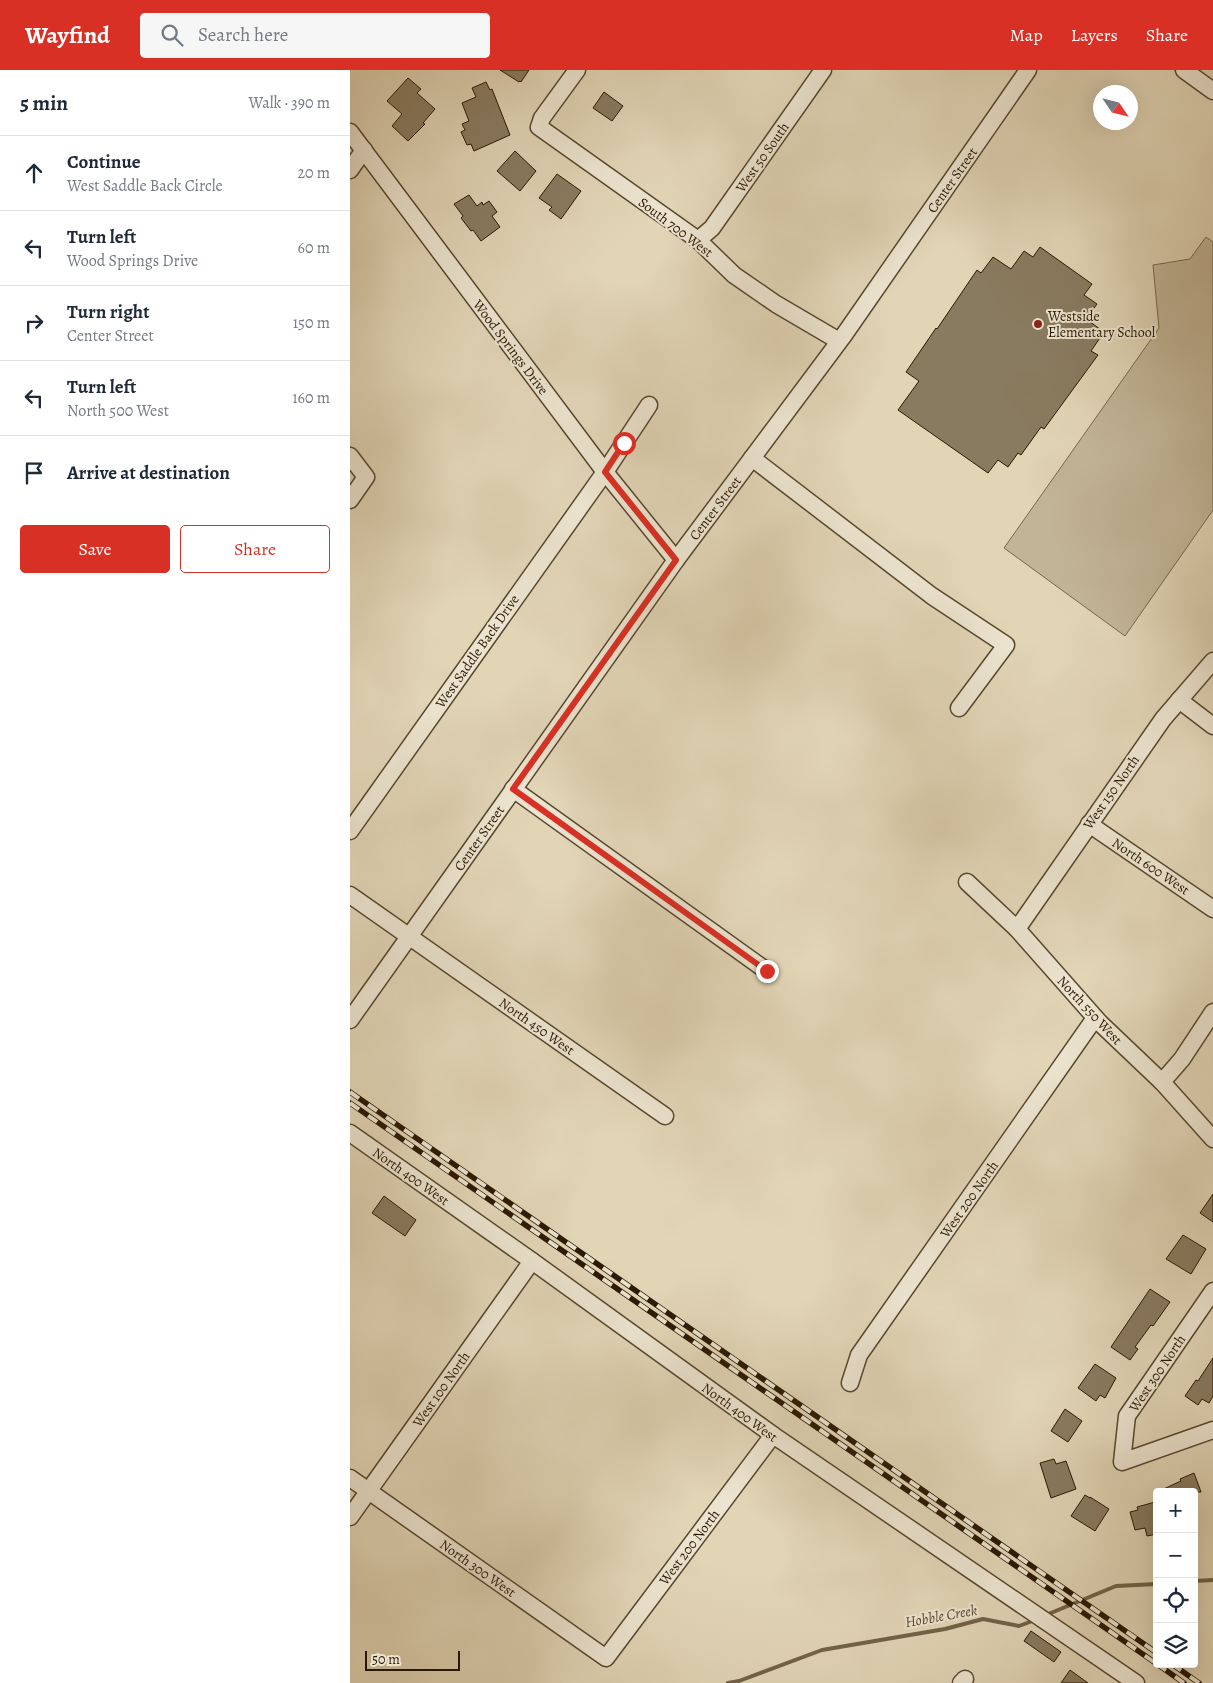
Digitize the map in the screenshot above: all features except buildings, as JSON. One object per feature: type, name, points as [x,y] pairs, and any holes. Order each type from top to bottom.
[{"type":"street","name":"South 700 West","points":[[577,70],[542,118],[539,127],[698,240],[734,275],[776,304],[839,341]]},
{"type":"street","name":"West 50 South","points":[[698,240],[712,228],[823,70]]},
{"type":"street","name":"Center Street","points":[[350,1020],[676,560],[839,341],[1028,70]]},
{"type":"street","points":[[1184,70],[1213,91]]},
{"type":"street","name":"Wood Springs Drive","points":[[350,132],[605,472],[676,560]]},
{"type":"street","points":[[350,170],[364,150]]},
{"type":"street","name":"West Saddle Back Drive","points":[[350,830],[605,472],[649,405]]},
{"type":"street","points":[[350,456],[366,477],[350,500]]},
{"type":"street","points":[[752,458],[932,596],[1006,645],[958,708]]},
{"type":"street","name":"West 150 North","points":[[1017,929],[1163,719],[1213,661]]},
{"type":"street","points":[[1179,700],[1213,726]]},
{"type":"street","points":[[513,789],[767,971]]},
{"type":"street","name":"North 600 West","points":[[1089,824],[1213,908]]},
{"type":"street","name":"North 550 West","points":[[967,882],[1017,929],[1095,1018],[1162,1082],[1213,1139]]},
{"type":"street","name":"North 450 West","points":[[350,895],[665,1116]]},
{"type":"street","points":[[1162,1082],[1182,1059],[1213,1012]]},
{"type":"street","name":"West 200 North","points":[[850,1383],[859,1355],[1095,1018]]},
{"type":"street","name":"North 400 West","points":[[350,1133],[532,1261],[773,1435],[1136,1683]]},
{"type":"street","name":"West 100 North","points":[[350,1516],[532,1261]]},
{"type":"street","name":"West 300 North","points":[[1213,1291],[1127,1416],[1122,1462],[1213,1430]]},
{"type":"street","name":"West 200 North","points":[[606,1658],[773,1435]]},
{"type":"street","name":"North 300 West","points":[[350,1478],[606,1658]]},
{"type":"shaded area","points":[[1206,237],[1213,242],[1213,510],[1125,636],[1004,548],[1159,328],[1153,265],[1190,259]]},
{"type":"waterway","name":"Hobble Creek","points":[[1198,1581],[1213,1580]]},
{"type":"waterway","name":"Hobble Creek","points":[[1046,1615],[1116,1586],[1153,1584]]},
{"type":"waterway","name":"Hobble Creek","points":[[728,1683],[739,1681],[822,1650],[945,1629],[983,1619],[1019,1626],[1035,1620]]},
{"type":"railway","points":[[350,1092],[1153,1650]]},
{"type":"railway","points":[[350,1103],[1153,1661]]},
{"type":"railway","points":[[1163,1668],[1184,1683]]},
{"type":"railway","points":[[1178,1668],[1199,1683]]},
{"type":"place","name":"Westside Elementary School","points":[[1038,324]]},
{"type":"route","points":[[624,443],[605,472],[676,560],[513,789],[767,971]]}]
